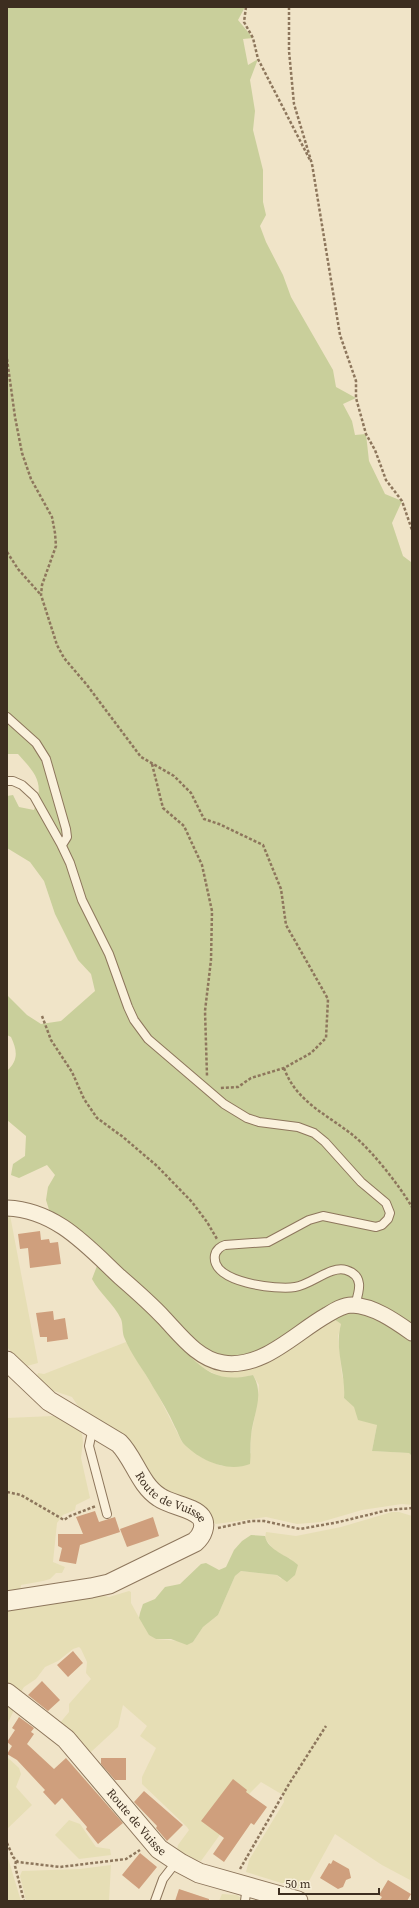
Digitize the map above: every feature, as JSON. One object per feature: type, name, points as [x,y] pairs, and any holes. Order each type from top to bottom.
[{"type":"street","points":[[7,1208],[35,1213],[57,1223],[74,1234],[161,1314],[194,1349],[203,1356],[216,1362],[236,1364],[257,1360],[339,1308],[345,1306],[355,1305],[383,1315],[412,1333]]},
{"type":"street","name":"Route de Vuisse","points":[[7,1361],[49,1401],[93,1426],[114,1440],[125,1450],[147,1485],[156,1496],[200,1516],[203,1522],[203,1530],[198,1539],[188,1546],[109,1584],[7,1601]]},
{"type":"street","name":"Route de Vuisse","points":[[7,1692],[66,1739],[159,1849],[199,1873],[243,1890],[298,1901]]},
{"type":"lane","points":[[7,717],[36,743],[46,759],[66,829],[67,837],[62,845]]},
{"type":"lane","points":[[7,781],[22,785],[34,796],[62,845],[70,863],[82,900],[109,954],[134,1020],[157,1047],[224,1104],[247,1118],[259,1122],[298,1127],[314,1133],[325,1142],[362,1182],[386,1203],[390,1213],[386,1222],[376,1227],[336,1218],[319,1217],[309,1220],[268,1242],[230,1244],[221,1246],[215,1255],[215,1261],[218,1266],[235,1279],[255,1286],[268,1288],[296,1287],[305,1285],[334,1270],[347,1270],[353,1273],[360,1282],[360,1288],[355,1305]]},
{"type":"lane","points":[[93,1426],[89,1446],[107,1514]]},
{"type":"lane","points":[[155,1901],[163,1879],[178,1861]]},
{"type":"path","points":[[246,7],[244,22],[253,38],[258,59],[312,164]]},
{"type":"path","points":[[289,7],[290,51],[294,104],[312,164],[340,335],[356,381],[356,398],[366,434],[375,450],[386,480],[402,501],[412,530]]},
{"type":"path","points":[[7,359],[15,417],[27,470],[47,507],[55,533],[56,546],[42,584],[41,595],[57,645],[64,658],[87,685],[141,757],[174,776],[191,793],[204,819],[262,845],[281,889],[286,925],[328,999],[326,1038],[311,1053],[284,1068],[251,1078],[238,1088],[216,1087],[208,1090],[204,1011],[211,960],[212,911],[202,865],[184,826],[163,808],[152,764]]},
{"type":"path","points":[[7,552],[18,569],[41,595]]},
{"type":"path","points":[[42,1016],[51,1040],[72,1072],[84,1099],[97,1118],[123,1137],[157,1166],[192,1202],[207,1222],[221,1246]]},
{"type":"path","points":[[284,1068],[287,1077],[307,1103],[354,1136],[371,1152],[404,1194],[412,1207]]},
{"type":"path","points":[[7,1492],[21,1495],[64,1520],[70,1516],[104,1503]]},
{"type":"path","points":[[203,1530],[251,1521],[264,1521],[300,1529],[339,1522],[388,1510],[412,1508]]},
{"type":"path","points":[[243,1890],[241,1869],[289,1784],[326,1726]]},
{"type":"path","points":[[7,1843],[16,1860],[15,1866],[24,1901]]},
{"type":"path","points":[[16,1860],[25,1864],[60,1867],[126,1859],[153,1843]]},
{"type":"shaded area","points":[[10,1215],[38,1363],[27,1366],[7,1347],[7,1216]]},
{"type":"shaded area","points":[[324,1312],[341,1324],[338,1337],[342,1375],[345,1385],[344,1398],[377,1425],[372,1451],[409,1453],[412,1456],[412,1505],[402,1504],[362,1510],[321,1522],[297,1524],[266,1517],[216,1524],[167,1495],[80,1409],[72,1397],[51,1390],[36,1379],[38,1373],[44,1374],[126,1342],[158,1395],[182,1442],[204,1459],[222,1466],[251,1453],[251,1435],[259,1385],[253,1375],[239,1378],[223,1378],[201,1367],[191,1357]]},
{"type":"shaded area","points":[[53,1416],[74,1424],[82,1434],[83,1442],[81,1458],[90,1498],[76,1505],[75,1510],[63,1515],[57,1523],[53,1562],[65,1567],[62,1573],[56,1573],[50,1579],[21,1585],[20,1594],[7,1596],[7,1418]]},
{"type":"shaded area","points":[[392,1512],[399,1512],[412,1516],[412,1881],[382,1865],[335,1834],[304,1890],[246,1872],[249,1860],[284,1802],[283,1795],[261,1782],[250,1793],[201,1861],[194,1859],[177,1850],[178,1845],[189,1830],[187,1827],[142,1784],[142,1777],[156,1748],[140,1736],[147,1726],[123,1705],[118,1727],[91,1752],[59,1724],[69,1712],[69,1704],[91,1679],[86,1673],[87,1662],[79,1647],[73,1649],[58,1661],[45,1667],[36,1679],[24,1687],[21,1692],[7,1686],[7,1609],[101,1595],[109,1597],[129,1591],[131,1592],[131,1603],[142,1623],[156,1639],[193,1642],[203,1627],[218,1615],[235,1576],[241,1571],[277,1575],[281,1579],[291,1559],[276,1552],[265,1538],[266,1532],[296,1536],[341,1527]]},
{"type":"shaded area","points":[[7,1699],[15,1708],[7,1725]]},
{"type":"shaded area","points":[[7,1757],[19,1768],[21,1774],[16,1787],[32,1805],[7,1829]]},
{"type":"shaded area","points":[[69,1820],[80,1824],[96,1847],[110,1849],[111,1855],[79,1859],[55,1835]]},
{"type":"shaded area","points":[[7,1855],[11,1868],[21,1901],[7,1901]]},
{"type":"shaded area","points":[[111,1865],[109,1901],[26,1901],[20,1876],[22,1871],[80,1869]]},
{"type":"shaded area","points":[[222,1894],[237,1895],[241,1898],[241,1901],[219,1901]]},
{"type":"green space","points":[[7,7],[245,7],[238,20],[253,38],[243,39],[248,65],[258,59],[250,80],[255,111],[253,130],[263,170],[263,202],[266,215],[260,226],[266,242],[283,275],[291,297],[333,370],[336,387],[356,398],[343,404],[352,421],[355,435],[366,434],[369,461],[385,494],[402,501],[392,523],[403,556],[411,562],[412,568],[412,1456],[409,1453],[372,1451],[377,1425],[358,1420],[354,1407],[344,1398],[339,1352],[339,1333],[341,1324],[324,1312],[269,1348],[231,1359],[196,1355],[191,1357],[205,1369],[219,1376],[235,1378],[253,1375],[258,1390],[257,1405],[251,1436],[250,1464],[232,1467],[223,1466],[197,1455],[183,1443],[165,1407],[127,1344],[123,1335],[122,1321],[92,1279],[100,1258],[50,1213],[46,1200],[48,1187],[55,1175],[47,1165],[19,1178],[11,1175],[13,1164],[25,1156],[26,1136],[7,1120],[7,1071],[14,1063],[16,1051],[11,1037],[7,1035],[7,995],[27,1015],[41,1024],[61,1021],[95,991],[91,974],[78,960],[55,914],[44,881],[30,862],[7,848],[7,796],[13,795],[19,807],[34,810],[39,793],[39,786],[34,773],[18,754],[7,754]]},
{"type":"green space","points":[[251,1535],[265,1536],[267,1541],[274,1549],[294,1561],[298,1565],[295,1575],[287,1582],[277,1575],[241,1571],[235,1576],[218,1615],[203,1627],[193,1642],[187,1645],[171,1639],[156,1639],[149,1635],[139,1618],[143,1604],[155,1599],[165,1587],[180,1584],[201,1564],[206,1563],[219,1570],[226,1567],[234,1550],[242,1541]]},
{"type":"building","points":[[40,1231],[41,1240],[49,1239],[50,1243],[58,1242],[61,1264],[30,1268],[28,1248],[20,1249],[18,1234]]},
{"type":"building","points":[[53,1311],[54,1320],[65,1318],[68,1339],[47,1342],[47,1337],[40,1337],[36,1313]]},
{"type":"building","points":[[95,1511],[99,1522],[115,1517],[120,1532],[80,1545],[76,1564],[59,1561],[62,1548],[58,1546],[58,1534],[83,1534],[76,1517]]},
{"type":"building","points":[[153,1517],[159,1536],[127,1547],[120,1529]]},
{"type":"building","points":[[73,1651],[83,1663],[68,1677],[57,1665]]},
{"type":"building","points":[[42,1681],[60,1700],[48,1711],[28,1695]]},
{"type":"building","points":[[19,1717],[34,1728],[31,1732],[34,1734],[27,1744],[54,1769],[66,1758],[123,1823],[98,1844],[86,1829],[87,1827],[62,1798],[55,1805],[43,1792],[45,1790],[17,1760],[7,1754],[12,1746],[7,1742],[15,1730],[12,1728]]},
{"type":"building","points":[[101,1758],[126,1758],[126,1780],[115,1780],[101,1764]]},
{"type":"building","points":[[233,1779],[247,1790],[246,1792],[267,1807],[254,1825],[251,1823],[224,1862],[213,1854],[224,1838],[201,1821]]},
{"type":"building","points":[[144,1791],[183,1825],[167,1841],[156,1828],[157,1826],[134,1802]]},
{"type":"building","points":[[140,1853],[157,1867],[139,1889],[122,1875]]},
{"type":"building","points":[[333,1860],[349,1869],[351,1878],[346,1880],[343,1887],[338,1889],[320,1878],[329,1863],[331,1864]]},
{"type":"building","points":[[388,1880],[411,1894],[407,1901],[379,1901],[382,1897],[379,1895]]},
{"type":"building","points":[[179,1889],[209,1899],[209,1901],[175,1901]]}]
